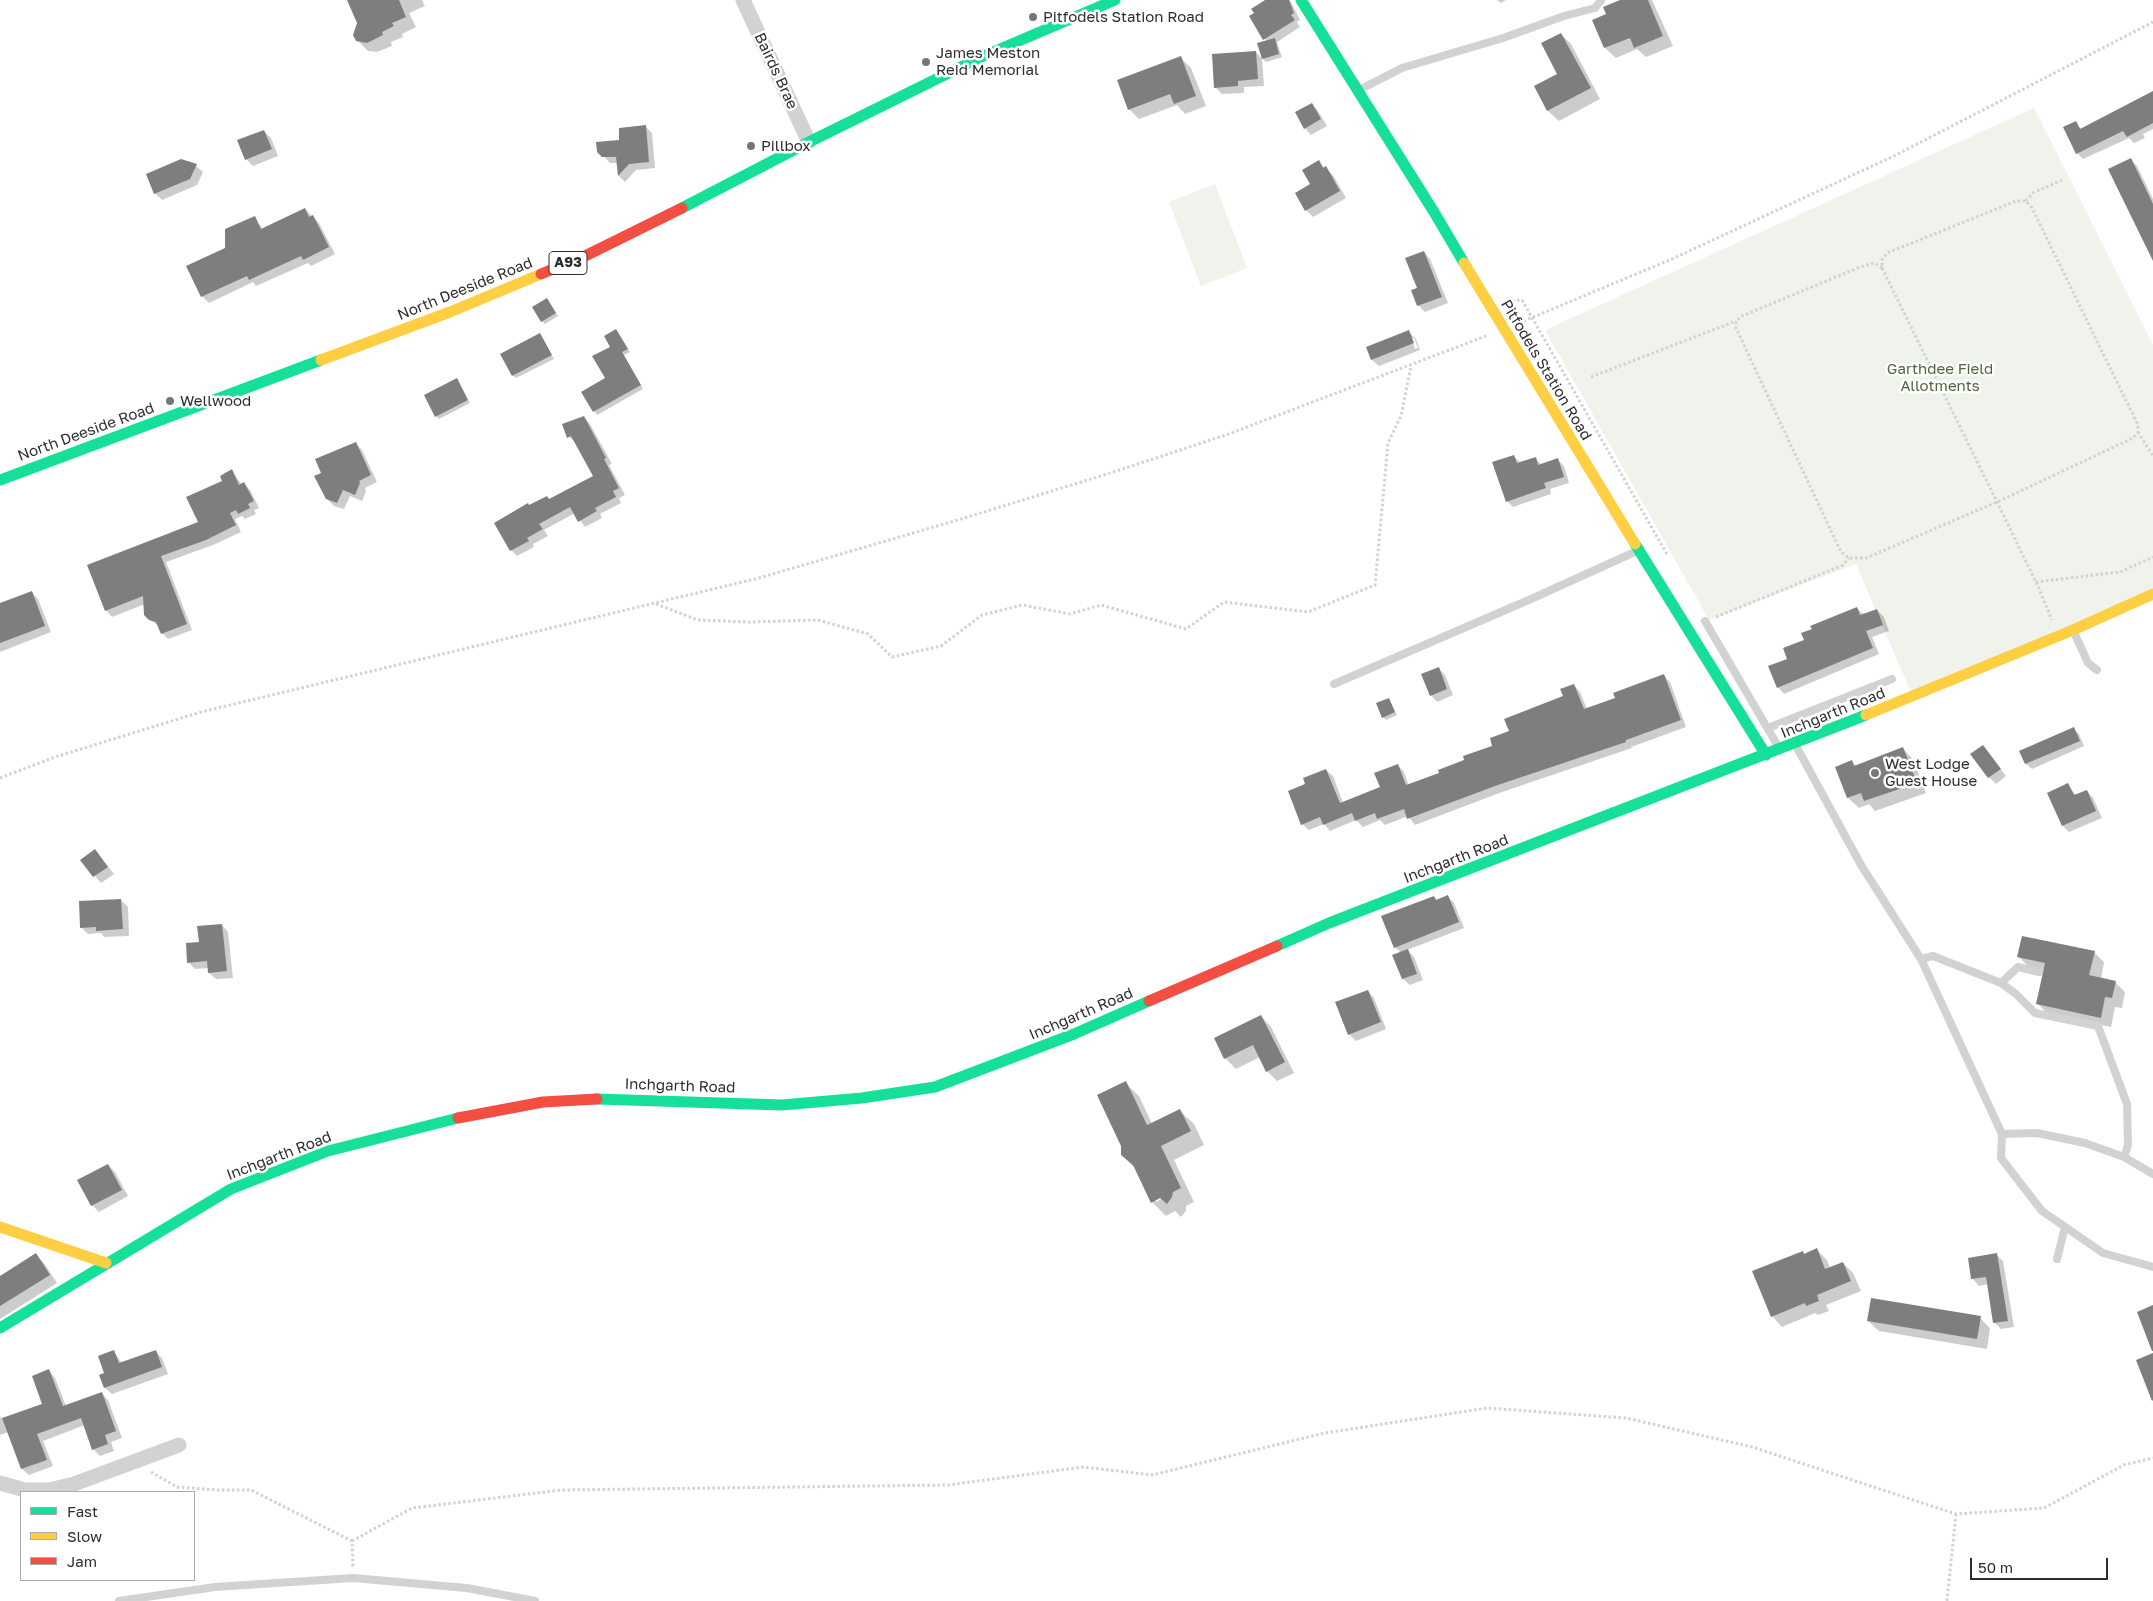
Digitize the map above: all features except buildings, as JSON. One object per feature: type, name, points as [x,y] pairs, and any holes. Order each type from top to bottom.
[{"type":"street","name":"Bairds Brae","points":[[743,0],[809,142]]},
{"type":"street","name":"North Deeside Road","points":[[0,480],[450,312],[550,271],[663,218],[809,142],[979,58],[1115,0]]},
{"type":"street","name":"Pitfodels Station Road","points":[[1300,0],[1434,212],[1507,336],[1766,755]]},
{"type":"street","name":"Inchgarth Road","points":[[0,1328],[231,1189],[328,1151],[471,1114],[543,1102],[607,1098],[782,1105],[862,1098],[935,1086],[1074,1034],[1329,923],[1795,744],[2059,636],[2153,594]]},
{"type":"street","points":[[0,1227],[106,1263]]},
{"type":"street","points":[[0,1483],[25,1490],[49,1490],[74,1484],[179,1445]]},
{"type":"lane","points":[[1357,91],[1402,68],[1503,38],[1564,16],[1595,8],[1601,0]]},
{"type":"lane","points":[[1334,684],[1531,599],[1638,550]]},
{"type":"lane","points":[[1705,621],[1780,750]]},
{"type":"lane","points":[[2073,630],[2088,663],[2097,670]]},
{"type":"lane","points":[[1768,728],[1892,679]]},
{"type":"lane","points":[[1795,744],[1861,866],[1922,959],[2002,1134],[2001,1158],[2042,1211],[2103,1253],[2153,1267]]},
{"type":"lane","points":[[1922,959],[1933,956],[2001,983],[2016,994],[2034,1013],[2098,1026],[2127,1104],[2128,1145],[2124,1157]]},
{"type":"lane","points":[[2001,983],[2018,967],[2039,972]]},
{"type":"lane","points":[[2002,1134],[2037,1134],[2075,1141],[2124,1157],[2153,1174]]},
{"type":"lane","points":[[2057,1259],[2065,1227]]},
{"type":"lane","points":[[119,1601],[215,1587],[353,1578],[467,1588],[535,1601]]},
{"type":"path","points":[[1517,324],[1672,259],[1888,159],[1962,123],[2153,22]]},
{"type":"path","points":[[2059,636],[2036,582],[1882,268],[1882,260],[1887,253],[2016,200],[2026,200],[2033,193],[2062,180]]},
{"type":"path","points":[[2026,200],[2032,208],[2138,425],[2138,432],[2153,456]]},
{"type":"path","points":[[1591,377],[1736,321],[1742,316],[1860,267],[1874,263],[1882,268]]},
{"type":"path","points":[[1488,304],[1522,300],[1671,560]]},
{"type":"path","points":[[1736,321],[1736,328],[1841,552],[1849,558],[1866,558],[1997,502],[2133,438],[2138,432]]},
{"type":"path","points":[[0,778],[55,757],[201,712],[656,604],[768,575],[1104,475],[1226,435],[1411,366],[1493,333]]},
{"type":"path","points":[[656,604],[698,620],[750,622],[818,620],[868,634],[892,657],[941,646],[982,616],[1022,605],[1070,614],[1100,605],[1186,629],[1224,602],[1308,612],[1376,585],[1388,443],[1400,416],[1411,366]]},
{"type":"path","points":[[2036,582],[2120,572],[2153,557]]},
{"type":"path","points":[[1705,621],[1843,566],[1849,558]]},
{"type":"path","points":[[352,1541],[412,1508],[561,1490],[948,1485],[1083,1467],[1152,1475],[1325,1432],[1487,1408],[1626,1418],[1752,1447],[1956,1514],[2044,1508],[2124,1466],[2153,1458]]},
{"type":"path","points":[[138,1460],[156,1476],[177,1487],[251,1490],[352,1541]]},
{"type":"path","points":[[1947,1601],[1956,1514]]},
{"type":"path","points":[[352,1541],[353,1578]]},
{"type":"green space","name":"Garthdee Field Allotments","points":[[2034,108],[2153,345],[2153,594],[1913,697],[1856,564],[1709,620],[1545,330]]},
{"type":"green space","points":[[1215,184],[1247,268],[1201,286],[1169,202]]},
{"type":"traffic: fast","points":[[682,208],[809,142],[979,58],[1115,0]]},
{"type":"traffic: fast","points":[[1301,0],[1464,263]]},
{"type":"traffic: fast","points":[[0,480],[321,360]]},
{"type":"traffic: fast","points":[[1635,544],[1766,755]]},
{"type":"traffic: fast","points":[[1277,946],[1329,923],[1866,715]]},
{"type":"traffic: fast","points":[[597,1099],[782,1105],[862,1098],[935,1087],[1074,1034],[1149,1001]]},
{"type":"traffic: fast","points":[[0,1328],[231,1189],[328,1151],[458,1118]]},
{"type":"traffic: slow","points":[[1464,263],[1635,544]]},
{"type":"traffic: slow","points":[[321,360],[450,312],[541,274]]},
{"type":"traffic: slow","points":[[1866,715],[2073,630],[2153,594]]},
{"type":"traffic: slow","points":[[0,1227],[106,1263]]},
{"type":"traffic: jam","points":[[541,274],[587,255],[682,208]]},
{"type":"traffic: jam","points":[[1149,1001],[1277,946]]},
{"type":"traffic: jam","points":[[458,1118],[543,1102],[597,1099]]},
{"type":"place","name":"Pitfodels Station Road","points":[[1033,17]]},
{"type":"place","name":"James Meston Reid Memorial","points":[[926,62]]},
{"type":"place","name":"Pillbox","points":[[751,146]]},
{"type":"place","name":"Wellwood","points":[[170,401]]},
{"type":"place","name":"West Lodge Guest House","points":[[1875,773]]}]
